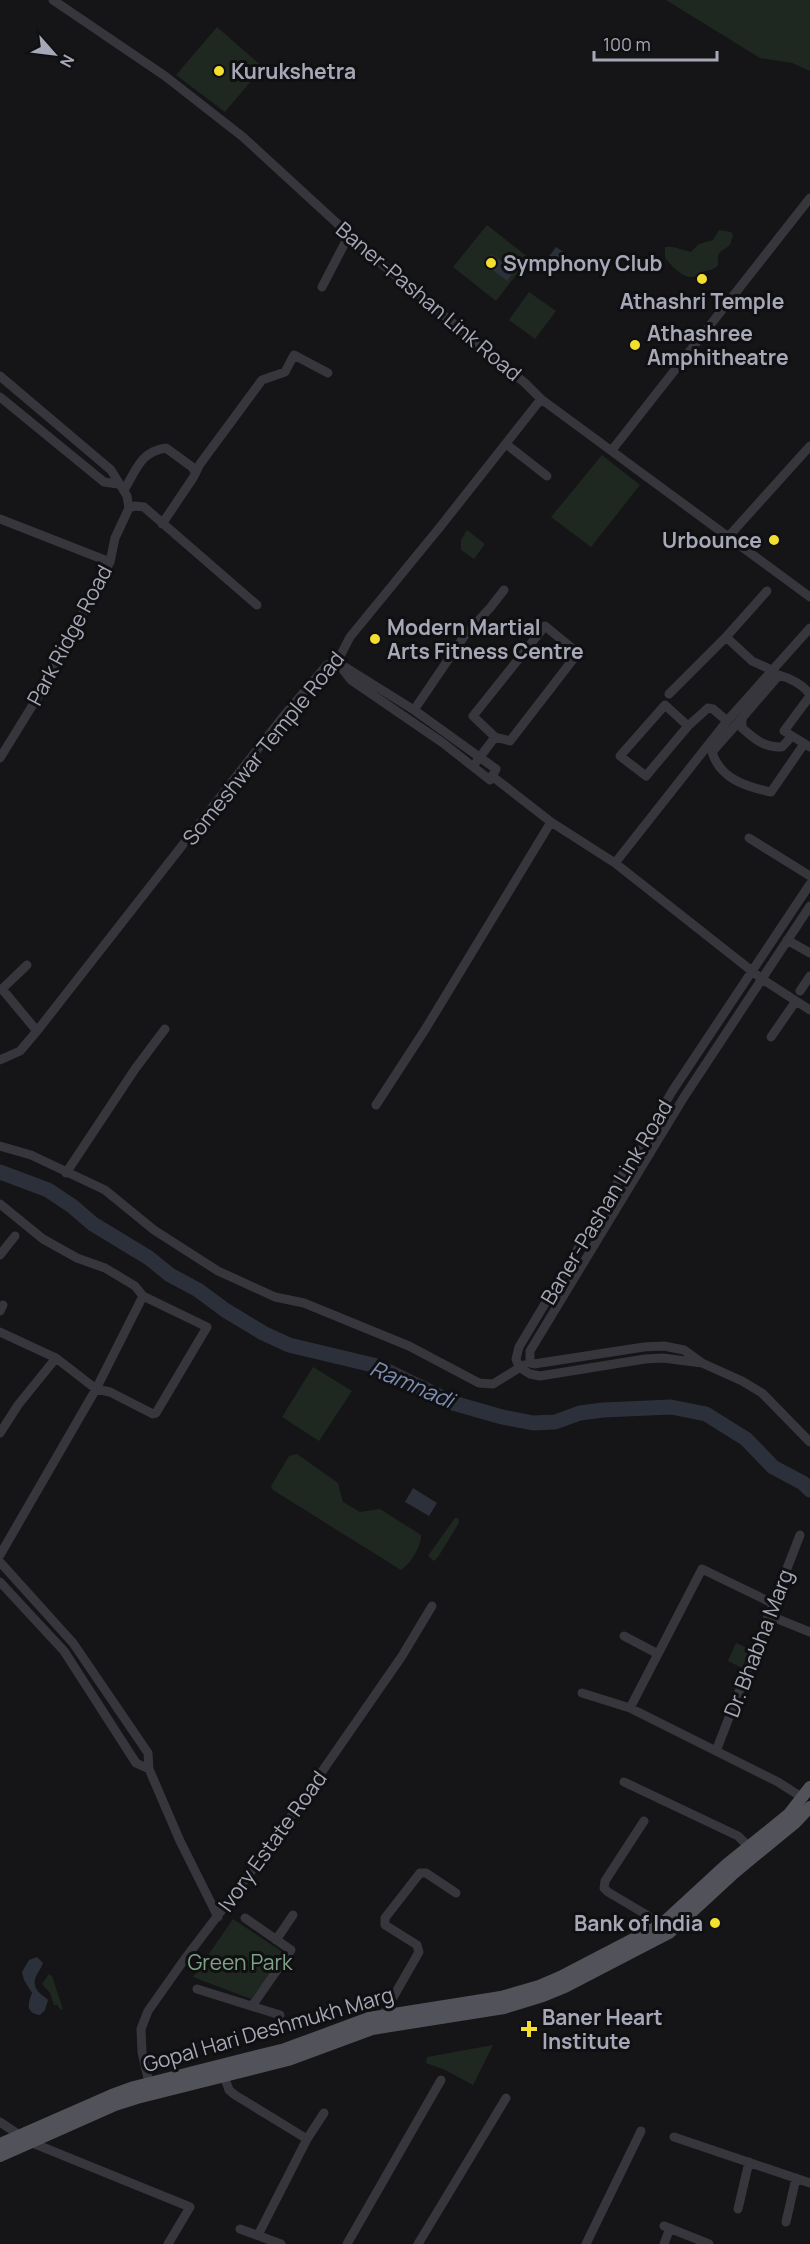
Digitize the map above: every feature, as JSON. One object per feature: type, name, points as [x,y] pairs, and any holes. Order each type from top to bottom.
[{"type":"main road","name":"Gopal Hari Deshmukh Marg","points":[[0,2144],[112,2095],[149,2083],[257,2062],[288,2060],[372,2029],[494,2010],[543,1996],[660,1930],[768,1838],[808,1797]]},
{"type":"main road","name":"Gopal Hari Deshmukh Marg","points":[[0,2157],[30,2142],[137,2098],[224,2076],[355,2022],[383,2015],[501,1997],[539,1986],[660,1930],[749,1847],[768,1838]]},
{"type":"street","name":"Baner-Pashan Link Road","points":[[53,0],[165,76],[243,137],[349,235],[525,382],[541,399],[728,537],[808,592]]},
{"type":"street","points":[[612,450],[810,198]]},
{"type":"street","points":[[322,287],[349,235]]},
{"type":"street","points":[[162,524],[195,472],[262,380],[285,372],[294,355],[328,373]]},
{"type":"street","points":[[0,376],[111,470],[129,508],[144,507],[257,605]]},
{"type":"street","points":[[0,397],[104,482],[121,487]]},
{"type":"street","name":"Someshwar Temple Road","points":[[0,1060],[20,1051],[37,1031],[282,718],[327,665],[338,662],[350,637],[541,399]]},
{"type":"street","points":[[21,414],[32,401]]},
{"type":"street","points":[[506,444],[547,476]]},
{"type":"street","points":[[728,537],[810,446]]},
{"type":"street","points":[[121,487],[145,456],[153,450],[166,448],[192,466],[195,472]]},
{"type":"street","name":"Park Ridge Road","points":[[0,758],[42,690],[110,562],[115,538],[129,508]]},
{"type":"street","points":[[0,519],[110,562]]},
{"type":"street","points":[[414,710],[465,634],[504,590]]},
{"type":"street","points":[[669,694],[726,638],[767,591]]},
{"type":"street","points":[[545,626],[578,653],[510,741],[495,736],[473,716],[545,626]]},
{"type":"street","points":[[615,863],[727,721],[810,628]]},
{"type":"street","points":[[726,638],[752,661],[774,671]]},
{"type":"street","points":[[338,662],[414,710],[496,769],[490,780],[443,743],[351,680],[338,662]]},
{"type":"street","points":[[779,675],[789,678],[807,691],[810,696],[783,731],[807,745],[771,792],[746,786],[724,772],[715,763],[712,752],[779,675]]},
{"type":"street","points":[[688,726],[665,705],[620,756],[646,776],[688,726],[708,708],[713,709],[727,721]]},
{"type":"street","points":[[742,718],[742,728],[768,747],[782,747],[792,736]]},
{"type":"street","points":[[473,768],[495,736]]},
{"type":"street","points":[[492,776],[550,822],[615,863],[762,979],[810,1010]]},
{"type":"street","points":[[376,1105],[409,1055],[550,822]]},
{"type":"street","points":[[749,838],[810,876]]},
{"type":"street","name":"Baner-Pashan Link Road","points":[[519,1367],[516,1359],[519,1347],[673,1090],[810,884]]},
{"type":"street","name":"Baner-Pashan Link Road","points":[[530,1363],[530,1351],[684,1097],[810,906]]},
{"type":"street","points":[[787,940],[810,953]]},
{"type":"street","points":[[27,965],[2,989],[37,1031]]},
{"type":"street","points":[[800,991],[810,976]]},
{"type":"street","points":[[771,1037],[796,1001]]},
{"type":"street","points":[[66,1173],[135,1069],[165,1029]]},
{"type":"street","points":[[0,1146],[31,1155],[105,1190],[154,1230],[218,1271],[275,1297],[313,1306],[409,1346],[479,1383],[493,1384],[519,1367],[530,1363],[664,1346],[684,1350],[702,1363],[762,1393],[810,1442]]},
{"type":"street","points":[[0,1204],[44,1239],[77,1258],[105,1268],[135,1286],[143,1296],[207,1327],[156,1413],[153,1414],[110,1392],[96,1389],[56,1358],[0,1332]]},
{"type":"street","points":[[0,1255],[15,1236]]},
{"type":"street","points":[[0,1554],[96,1389],[143,1296]]},
{"type":"street","points":[[0,1433],[18,1405],[56,1358]]},
{"type":"street","points":[[519,1367],[530,1374],[540,1376],[645,1359],[663,1358],[702,1363]]},
{"type":"street","name":"Dr. Bhabha Marg","points":[[716,1751],[800,1535]]},
{"type":"street","points":[[0,1562],[73,1643],[148,1754],[149,1769],[180,1841],[218,1917]]},
{"type":"street","points":[[630,1708],[702,1569],[772,1603]]},
{"type":"street","points":[[0,1582],[64,1651],[136,1763],[149,1769]]},
{"type":"street","name":"Ivory Estate Road","points":[[149,2083],[142,2052],[141,2029],[148,2011],[269,1848],[396,1665],[432,1606]]},
{"type":"street","points":[[768,1615],[810,1632]]},
{"type":"street","points":[[624,1636],[658,1654]]},
{"type":"street","points":[[582,1692],[630,1708],[808,1797]]},
{"type":"street","points":[[624,1782],[738,1836],[749,1847]]},
{"type":"street","points":[[644,1821],[605,1881],[604,1888],[660,1930]]},
{"type":"street","points":[[383,2015],[419,1952],[417,1945],[386,1925],[385,1918],[420,1873],[426,1873],[456,1893]]},
{"type":"street","points":[[276,1940],[293,1915]]},
{"type":"street","points":[[245,1918],[291,1950],[252,2006]]},
{"type":"street","points":[[196,1989],[280,2014]]},
{"type":"street","points":[[224,2076],[229,2090],[235,2095],[307,2139]]},
{"type":"street","points":[[347,2244],[441,2080]]},
{"type":"street","points":[[418,2244],[506,2098]]},
{"type":"street","points":[[258,2235],[307,2139],[324,2113]]},
{"type":"street","points":[[0,2122],[30,2142],[190,2207],[168,2244]]},
{"type":"street","points":[[586,2244],[641,2131]]},
{"type":"street","points":[[674,2137],[810,2183]]},
{"type":"street","points":[[738,2209],[749,2163]]},
{"type":"street","points":[[786,2222],[796,2178]]},
{"type":"street","points":[[664,2244],[667,2227],[709,2244]]},
{"type":"street","points":[[240,2229],[281,2244]]},
{"type":"green space","points":[[666,0],[810,0],[810,71],[792,63],[760,58]]},
{"type":"green space","name":"Kurukshetra","points":[[217,27],[263,67],[225,112],[176,75]]},
{"type":"green space","name":"Symphony Club","points":[[487,225],[529,258],[496,301],[453,267]]},
{"type":"green space","points":[[719,230],[731,232],[733,235],[730,245],[721,251],[718,265],[713,269],[694,277],[688,277],[665,258],[665,247],[691,252],[699,244],[713,240]]},
{"type":"green space","points":[[529,292],[556,311],[535,339],[509,320]]},
{"type":"green space","points":[[602,455],[640,485],[591,547],[551,517]]},
{"type":"green space","points":[[467,530],[485,544],[474,559],[461,550],[461,540]]},
{"type":"green space","points":[[313,1367],[352,1391],[319,1441],[282,1417]]},
{"type":"green space","points":[[297,1454],[338,1483],[343,1502],[360,1512],[380,1509],[421,1535],[412,1559],[401,1570],[273,1490],[271,1486],[289,1456]]},
{"type":"green space","points":[[455,1518],[458,1518],[459,1523],[434,1561],[428,1556]]},
{"type":"green space","points":[[736,1643],[750,1649],[742,1668],[728,1661]]},
{"type":"green space","name":"Green Park","points":[[233,1919],[284,1953],[251,1999],[193,1977]]},
{"type":"green space","points":[[49,1974],[52,1976],[63,2009],[61,2010],[54,2005],[50,1993],[42,1984]]},
{"type":"green space","points":[[493,2045],[473,2085],[426,2063],[427,2057]]},
{"type":"shaded area","points":[[556,247],[565,253],[553,270],[544,263]]},
{"type":"shaded area","points":[[492,254],[514,271],[507,281],[485,264]]},
{"type":"shaded area","points":[[413,1488],[437,1503],[429,1516],[405,1502]]},
{"type":"shaded area","points":[[37,1957],[43,1963],[35,1979],[35,1986],[38,1992],[48,2000],[45,2010],[40,2015],[30,2010],[32,1993],[22,1972],[29,1960]]},
{"type":"waterway","name":"Ramnadi","points":[[0,1172],[48,1190],[93,1224],[149,1258],[170,1275],[198,1290],[263,1333],[289,1345],[377,1366],[453,1403],[533,1423],[555,1422],[580,1413],[603,1410],[671,1407],[706,1414],[746,1439],[773,1467],[803,1483],[810,1490]]},
{"type":"place","name":"Kurukshetra","points":[[219,71]]},
{"type":"place","name":"Symphony Club","points":[[491,263]]},
{"type":"place","name":"Athashri Temple","points":[[702,279]]},
{"type":"place","name":"Athashree Amphitheatre","points":[[635,345]]},
{"type":"place","name":"Urbounce","points":[[774,540]]},
{"type":"place","name":"Modern Martial Arts Fitness Centre","points":[[375,639]]},
{"type":"place","name":"Bank of India","points":[[715,1923]]},
{"type":"place","name":"Baner Heart Institute","points":[[529,2029]]}]
